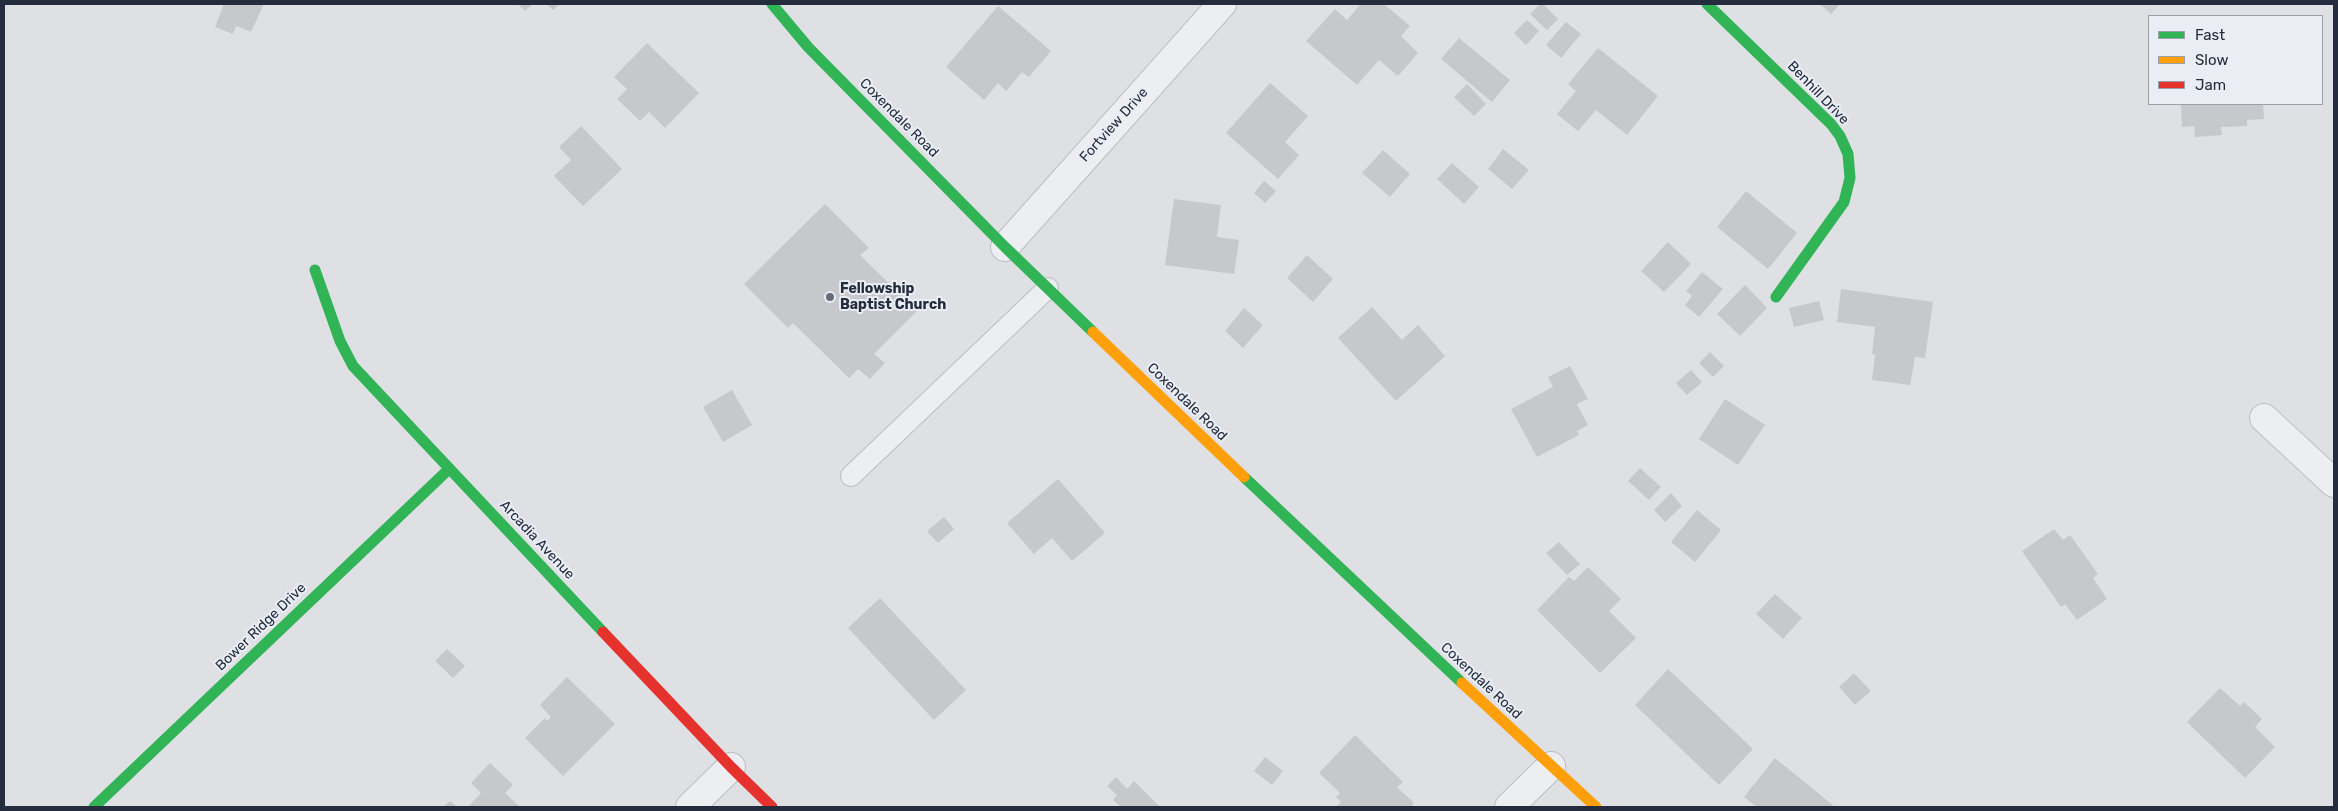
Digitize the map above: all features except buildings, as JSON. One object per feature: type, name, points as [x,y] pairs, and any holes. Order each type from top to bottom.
[{"type":"street","name":"Coxendale Road","points":[[772,4],[808,46],[1005,247],[1343,574],[1596,807]]},
{"type":"street","name":"Fortview Drive","points":[[1005,247],[1222,4]]},
{"type":"street","name":"Benhill Drive","points":[[1707,4],[1830,124],[1840,136],[1848,154],[1850,178],[1844,202],[1776,297]]},
{"type":"street","name":"Arcadia Avenue","points":[[315,270],[340,341],[353,366],[731,767],[772,807]]},
{"type":"street","points":[[2264,418],[2334,482]]},
{"type":"street","name":"Bower Ridge Drive","points":[[94,807],[449,469]]},
{"type":"street","points":[[1509,807],[1551,766]]},
{"type":"street","points":[[690,807],[731,767]]},
{"type":"lane","points":[[851,476],[1048,288]]},
{"type":"traffic: fast","points":[[772,4],[808,47],[1005,247],[1093,332]]},
{"type":"traffic: fast","points":[[1707,4],[1831,124],[1840,136],[1848,154],[1850,178],[1844,202],[1776,297]]},
{"type":"traffic: fast","points":[[315,270],[340,341],[353,366],[603,632]]},
{"type":"traffic: fast","points":[[94,807],[449,469]]},
{"type":"traffic: fast","points":[[1244,477],[1462,683]]},
{"type":"traffic: slow","points":[[1093,332],[1244,477]]},
{"type":"traffic: slow","points":[[1462,683],[1596,807]]},
{"type":"traffic: jam","points":[[603,632],[731,767],[772,807]]},
{"type":"place","name":"Fellowship Baptist Church","points":[[830,297]]}]
